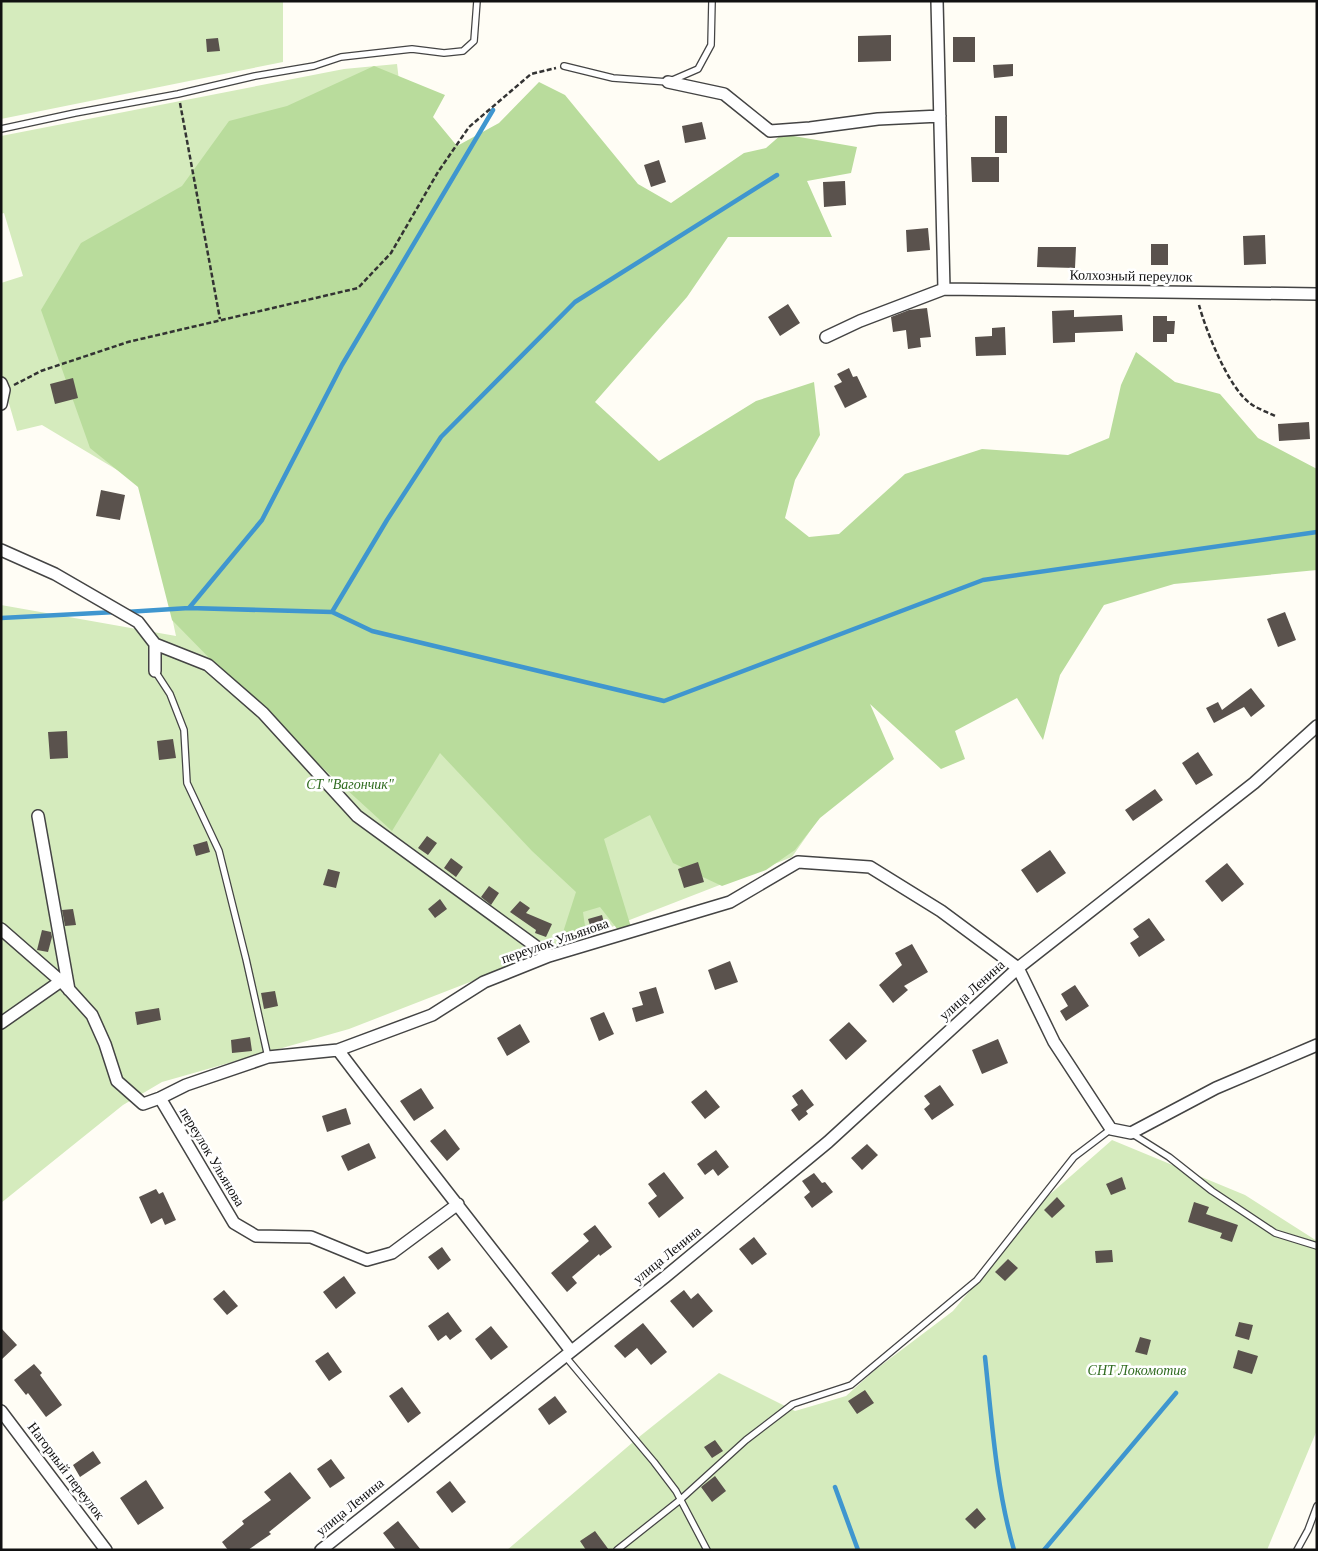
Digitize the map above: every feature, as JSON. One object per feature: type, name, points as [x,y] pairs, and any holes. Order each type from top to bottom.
[{"type":"street","points":[[937,1],[944,288]]},
{"type":"street","points":[[668,82],[724,94],[770,130],[810,128],[878,119],[940,116]]},
{"type":"street","name":"Колхозный переулок","points":[[826,337],[860,321],[944,288],[1317,294]]},
{"type":"street","points":[[1,404],[3,386]]},
{"type":"street","points":[[1,550],[55,574],[138,622],[156,644],[208,665],[263,713],[357,816],[548,956]]},
{"type":"street","points":[[155,670],[156,644]]},
{"type":"street","name":"улица Ленина","points":[[321,1550],[672,1271],[828,1142],[1018,968],[1254,783],[1317,726]]},
{"type":"street","points":[[38,816],[65,986]]},
{"type":"street","name":"переулок Ульянова","points":[[458,1204],[392,1253],[366,1260],[310,1237],[256,1236],[234,1223],[160,1098],[186,1085],[268,1057],[338,1050],[432,1015],[484,982],[548,956],[730,902],[798,862],[870,867],[942,911],[1018,968]]},
{"type":"street","points":[[1,929],[65,986],[92,1015],[105,1044],[117,1082],[143,1104],[160,1098]]},
{"type":"street","name":"улица Ленина","points":[[1018,968],[1054,1042],[1111,1129]]},
{"type":"street","points":[[1,1023],[65,986]]},
{"type":"street","points":[[1111,1129],[1131,1133],[1216,1088],[1317,1045]]},
{"type":"street","points":[[338,1050],[458,1204],[568,1353]]},
{"type":"street","name":"Нагорный переулок","points":[[1,1411],[106,1550]]},
{"type":"lane","points":[[1,129],[178,94],[255,76],[314,66],[341,57],[412,49],[444,54],[463,51],[474,41],[477,1]]},
{"type":"lane","points":[[564,66],[613,78],[668,82],[698,68],[711,45],[712,1]]},
{"type":"lane","points":[[155,670],[170,694],[184,730],[187,783],[219,851],[268,1057]]},
{"type":"lane","points":[[617,1550],[680,1500],[746,1440],[793,1404],[851,1385],[970,1286],[983,1273],[1074,1156],[1111,1129]]},
{"type":"lane","points":[[1131,1133],[1169,1157],[1212,1191],[1275,1233],[1317,1246]]},
{"type":"lane","points":[[568,1353],[606,1406],[654,1462],[680,1500],[707,1550]]},
{"type":"lane","points":[[1297,1550],[1308,1530],[1317,1506]]},
{"type":"path","points":[[3,386],[41,371],[128,342],[358,288],[391,253],[438,172],[469,127],[531,74],[564,66]]},
{"type":"path","points":[[178,94],[220,319]]},
{"type":"path","points":[[1195,292],[1204,323],[1231,380],[1249,403],[1275,416]]},
{"type":"green space","points":[[1,1],[283,1],[283,62],[1,119]]},
{"type":"green space","name":"СТ \"Вагончик\"","points":[[397,64],[412,191],[866,751],[792,857],[349,1029],[162,1082],[123,1105],[1,1203],[1,605],[176,636],[144,486],[42,425],[17,431],[1,376],[1,283],[23,276],[4,213],[1,214],[1,136],[344,69]]},
{"type":"green space","points":[[374,66],[445,95],[433,117],[457,146],[499,123],[539,82],[565,95],[638,184],[671,203],[744,153],[766,148],[782,134],[857,147],[851,173],[807,181],[832,237],[728,237],[687,297],[595,402],[659,461],[756,401],[814,382],[820,435],[795,480],[785,518],[809,537],[839,534],[905,474],[982,449],[1068,455],[1109,438],[1121,385],[1136,352],[1175,382],[1220,394],[1258,438],[1317,469],[1317,570],[1174,584],[1104,605],[1060,675],[1043,740],[1017,698],[955,731],[965,759],[941,769],[870,704],[894,759],[820,818],[795,850],[766,870],[722,886],[673,863],[650,815],[604,839],[631,927],[618,930],[600,907],[583,912],[587,940],[556,954],[576,892],[532,851],[440,753],[392,831],[263,713],[172,620],[138,487],[90,448],[41,310],[81,243],[182,186],[229,121],[287,106]]},
{"type":"green space","name":"СНТ Локомотив","points":[[1112,1140],[1245,1195],[1317,1241],[1317,1430],[1267,1550],[507,1550],[639,1437],[719,1373],[795,1411],[846,1396],[875,1370],[953,1311],[1048,1196]]},
{"type":"building","points":[[891,35],[891,61],[858,62],[858,36]]},
{"type":"building","points":[[953,37],[975,37],[975,62],[953,62]]},
{"type":"building","points":[[218,38],[220,51],[207,52],[206,39]]},
{"type":"building","points":[[1013,64],[1013,76],[994,78],[993,65]]},
{"type":"building","points":[[995,116],[1007,116],[1007,153],[995,153]]},
{"type":"building","points":[[702,122],[706,139],[685,143],[682,126]]},
{"type":"building","points":[[971,157],[999,157],[999,182],[972,182]]},
{"type":"building","points":[[659,160],[666,182],[651,187],[644,165]]},
{"type":"building","points":[[845,181],[846,205],[824,207],[823,182]]},
{"type":"building","points":[[928,228],[930,250],[907,252],[906,230]]},
{"type":"building","points":[[1265,235],[1266,264],[1244,265],[1243,236]]},
{"type":"building","points":[[1151,244],[1168,244],[1168,265],[1151,265]]},
{"type":"building","points":[[1038,247],[1076,247],[1075,268],[1037,267]]},
{"type":"building","points":[[788,304],[800,323],[780,336],[768,317]]},
{"type":"building","points":[[927,308],[931,337],[920,338],[921,347],[908,349],[906,330],[893,332],[891,317],[909,310]]},
{"type":"building","points":[[1074,310],[1074,317],[1122,315],[1123,331],[1075,333],[1075,342],[1053,343],[1052,311]]},
{"type":"building","points":[[1153,316],[1167,316],[1167,321],[1175,321],[1174,334],[1167,334],[1167,342],[1153,342]]},
{"type":"building","points":[[1005,327],[1006,355],[976,356],[975,337],[992,336],[992,328]]},
{"type":"building","points":[[849,368],[853,377],[857,376],[867,397],[845,408],[834,386],[842,382],[837,374]]},
{"type":"building","points":[[73,378],[78,398],[55,404],[50,384]]},
{"type":"building","points":[[1309,422],[1310,439],[1279,441],[1278,424]]},
{"type":"building","points":[[101,490],[125,495],[120,520],[96,516]]},
{"type":"building","points":[[1285,612],[1296,640],[1278,647],[1267,619]]},
{"type":"building","points":[[1251,688],[1265,706],[1251,717],[1244,707],[1214,723],[1206,708],[1218,702],[1222,710]]},
{"type":"building","points":[[67,731],[68,758],[50,759],[48,732]]},
{"type":"building","points":[[173,739],[176,758],[159,760],[157,741]]},
{"type":"building","points":[[1198,752],[1213,775],[1196,785],[1182,763]]},
{"type":"building","points":[[1155,789],[1163,800],[1133,821],[1125,810]]},
{"type":"building","points":[[427,836],[437,843],[428,855],[418,848]]},
{"type":"building","points":[[207,841],[210,852],[196,856],[193,845]]},
{"type":"building","points":[[1050,850],[1066,873],[1037,893],[1021,870]]},
{"type":"building","points":[[451,858],[463,867],[456,877],[444,868]]},
{"type":"building","points":[[698,862],[704,882],[684,888],[678,869]]},
{"type":"building","points":[[1227,863],[1244,884],[1222,902],[1205,881]]},
{"type":"building","points":[[328,869],[340,872],[336,888],[323,885]]},
{"type":"building","points":[[489,886],[499,893],[491,905],[481,897]]},
{"type":"building","points":[[440,899],[447,909],[435,918],[428,909]]},
{"type":"building","points":[[520,901],[530,908],[526,913],[552,924],[546,937],[535,933],[536,930],[510,912]]},
{"type":"building","points":[[73,909],[76,925],[65,926],[62,910]]},
{"type":"building","points":[[602,915],[605,927],[592,931],[588,919]]},
{"type":"building","points":[[1149,918],[1165,940],[1139,957],[1130,943],[1139,937],[1133,929]]},
{"type":"building","points":[[42,930],[51,932],[52,937],[48,952],[37,950]]},
{"type":"building","points":[[912,944],[928,972],[904,986],[908,990],[893,1003],[879,985],[902,965],[895,953]]},
{"type":"building","points":[[730,961],[738,982],[715,990],[708,970]]},
{"type":"building","points":[[1075,985],[1089,1006],[1066,1021],[1060,1011],[1068,1006],[1061,994]]},
{"type":"building","points":[[656,987],[664,1013],[636,1022],[632,1008],[643,1005],[639,992]]},
{"type":"building","points":[[275,991],[278,1006],[264,1009],[261,993]]},
{"type":"building","points":[[159,1008],[161,1020],[137,1025],[135,1012]]},
{"type":"building","points":[[604,1012],[614,1034],[599,1041],[590,1018]]},
{"type":"building","points":[[849,1022],[867,1041],[846,1060],[829,1040]]},
{"type":"building","points":[[520,1024],[530,1042],[507,1056],[497,1038]]},
{"type":"building","points":[[250,1037],[252,1051],[232,1053],[231,1040]]},
{"type":"building","points":[[998,1039],[1008,1063],[982,1074],[972,1050]]},
{"type":"building","points":[[940,1085],[954,1105],[932,1120],[924,1109],[930,1104],[924,1096]]},
{"type":"building","points":[[421,1088],[434,1108],[414,1121],[400,1101]]},
{"type":"building","points":[[802,1089],[814,1105],[806,1111],[808,1114],[799,1121],[791,1110],[798,1105],[792,1096]]},
{"type":"building","points":[[706,1090],[720,1107],[705,1119],[691,1102]]},
{"type":"building","points":[[346,1108],[351,1124],[327,1132],[322,1116]]},
{"type":"building","points":[[445,1129],[460,1149],[447,1161],[430,1141]]},
{"type":"building","points":[[369,1143],[376,1158],[348,1171],[341,1156]]},
{"type":"building","points":[[867,1144],[878,1155],[862,1170],[851,1158]]},
{"type":"building","points":[[716,1150],[729,1167],[718,1176],[713,1169],[705,1175],[697,1164]]},
{"type":"building","points":[[664,1172],[684,1198],[659,1218],[648,1203],[657,1196],[648,1184]]},
{"type":"building","points":[[814,1173],[833,1192],[812,1208],[804,1197],[810,1192],[802,1181]]},
{"type":"building","points":[[1122,1177],[1126,1189],[1111,1195],[1106,1184]]},
{"type":"building","points":[[156,1189],[159,1194],[163,1192],[176,1220],[165,1225],[162,1218],[151,1224],[139,1197]]},
{"type":"building","points":[[1057,1197],[1065,1206],[1052,1218],[1044,1210]]},
{"type":"building","points":[[1194,1202],[1209,1207],[1206,1214],[1238,1225],[1232,1242],[1220,1238],[1222,1233],[1188,1222]]},
{"type":"building","points":[[595,1225],[612,1247],[600,1256],[599,1254],[572,1277],[577,1283],[567,1292],[551,1273],[589,1241],[583,1234]]},
{"type":"building","points":[[754,1237],[767,1254],[752,1265],[739,1249]]},
{"type":"building","points":[[442,1247],[451,1260],[438,1270],[428,1257]]},
{"type":"building","points":[[1112,1250],[1113,1262],[1096,1263],[1095,1251]]},
{"type":"building","points":[[1008,1259],[1018,1268],[1005,1281],[995,1272]]},
{"type":"building","points":[[344,1276],[356,1293],[336,1309],[323,1292]]},
{"type":"building","points":[[224,1290],[238,1306],[227,1315],[213,1299]]},
{"type":"building","points":[[684,1290],[691,1299],[698,1293],[713,1311],[693,1328],[670,1301]]},
{"type":"building","points":[[448,1312],[462,1331],[450,1340],[446,1335],[438,1341],[428,1326]]},
{"type":"building","points":[[1239,1322],[1253,1325],[1249,1340],[1235,1336]]},
{"type":"building","points":[[643,1323],[667,1352],[651,1365],[637,1348],[625,1358],[614,1346]]},
{"type":"building","points":[[491,1326],[508,1347],[491,1360],[475,1339]]},
{"type":"building","points":[[1,1328],[17,1345],[1,1360]]},
{"type":"building","points":[[1140,1337],[1151,1340],[1147,1355],[1135,1352]]},
{"type":"building","points":[[1238,1350],[1258,1356],[1252,1374],[1233,1368]]},
{"type":"building","points":[[328,1352],[342,1372],[329,1381],[315,1361]]},
{"type":"building","points":[[34,1364],[42,1373],[40,1375],[62,1405],[46,1417],[28,1393],[26,1395],[14,1380]]},
{"type":"building","points":[[402,1387],[421,1413],[408,1423],[389,1396]]},
{"type":"building","points":[[865,1390],[874,1403],[857,1414],[848,1401]]},
{"type":"building","points":[[555,1396],[567,1412],[549,1425],[538,1409]]},
{"type":"building","points":[[715,1440],[723,1451],[712,1458],[704,1447]]},
{"type":"building","points":[[93,1451],[101,1463],[80,1477],[73,1465]]},
{"type":"building","points":[[331,1459],[345,1478],[330,1488],[317,1469]]},
{"type":"building","points":[[290,1472],[311,1498],[269,1532],[271,1534],[248,1550],[228,1550],[222,1542],[244,1524],[242,1521],[271,1500],[264,1492]]},
{"type":"building","points":[[715,1476],[726,1491],[712,1502],[701,1487]]},
{"type":"building","points":[[146,1480],[164,1508],[138,1525],[120,1498]]},
{"type":"building","points":[[450,1481],[466,1502],[452,1513],[436,1492]]},
{"type":"building","points":[[977,1508],[986,1519],[975,1529],[965,1519]]},
{"type":"building","points":[[398,1521],[421,1550],[396,1550],[383,1533]]},
{"type":"building","points":[[595,1531],[609,1550],[586,1550],[580,1541]]},
{"type":"waterway","points":[[189,608],[262,520],[342,365],[493,110]]},
{"type":"waterway","points":[[332,612],[387,520],[441,437],[575,302],[777,175]]},
{"type":"waterway","points":[[126,612],[189,608],[332,612],[372,631],[664,701],[983,580],[1317,532]]},
{"type":"waterway","points":[[1,618],[116,612]]},
{"type":"waterway","points":[[985,1357],[999,1478],[1014,1550]]},
{"type":"waterway","points":[[1044,1550],[1176,1393]]},
{"type":"waterway","points":[[835,1487],[858,1550]]}]
